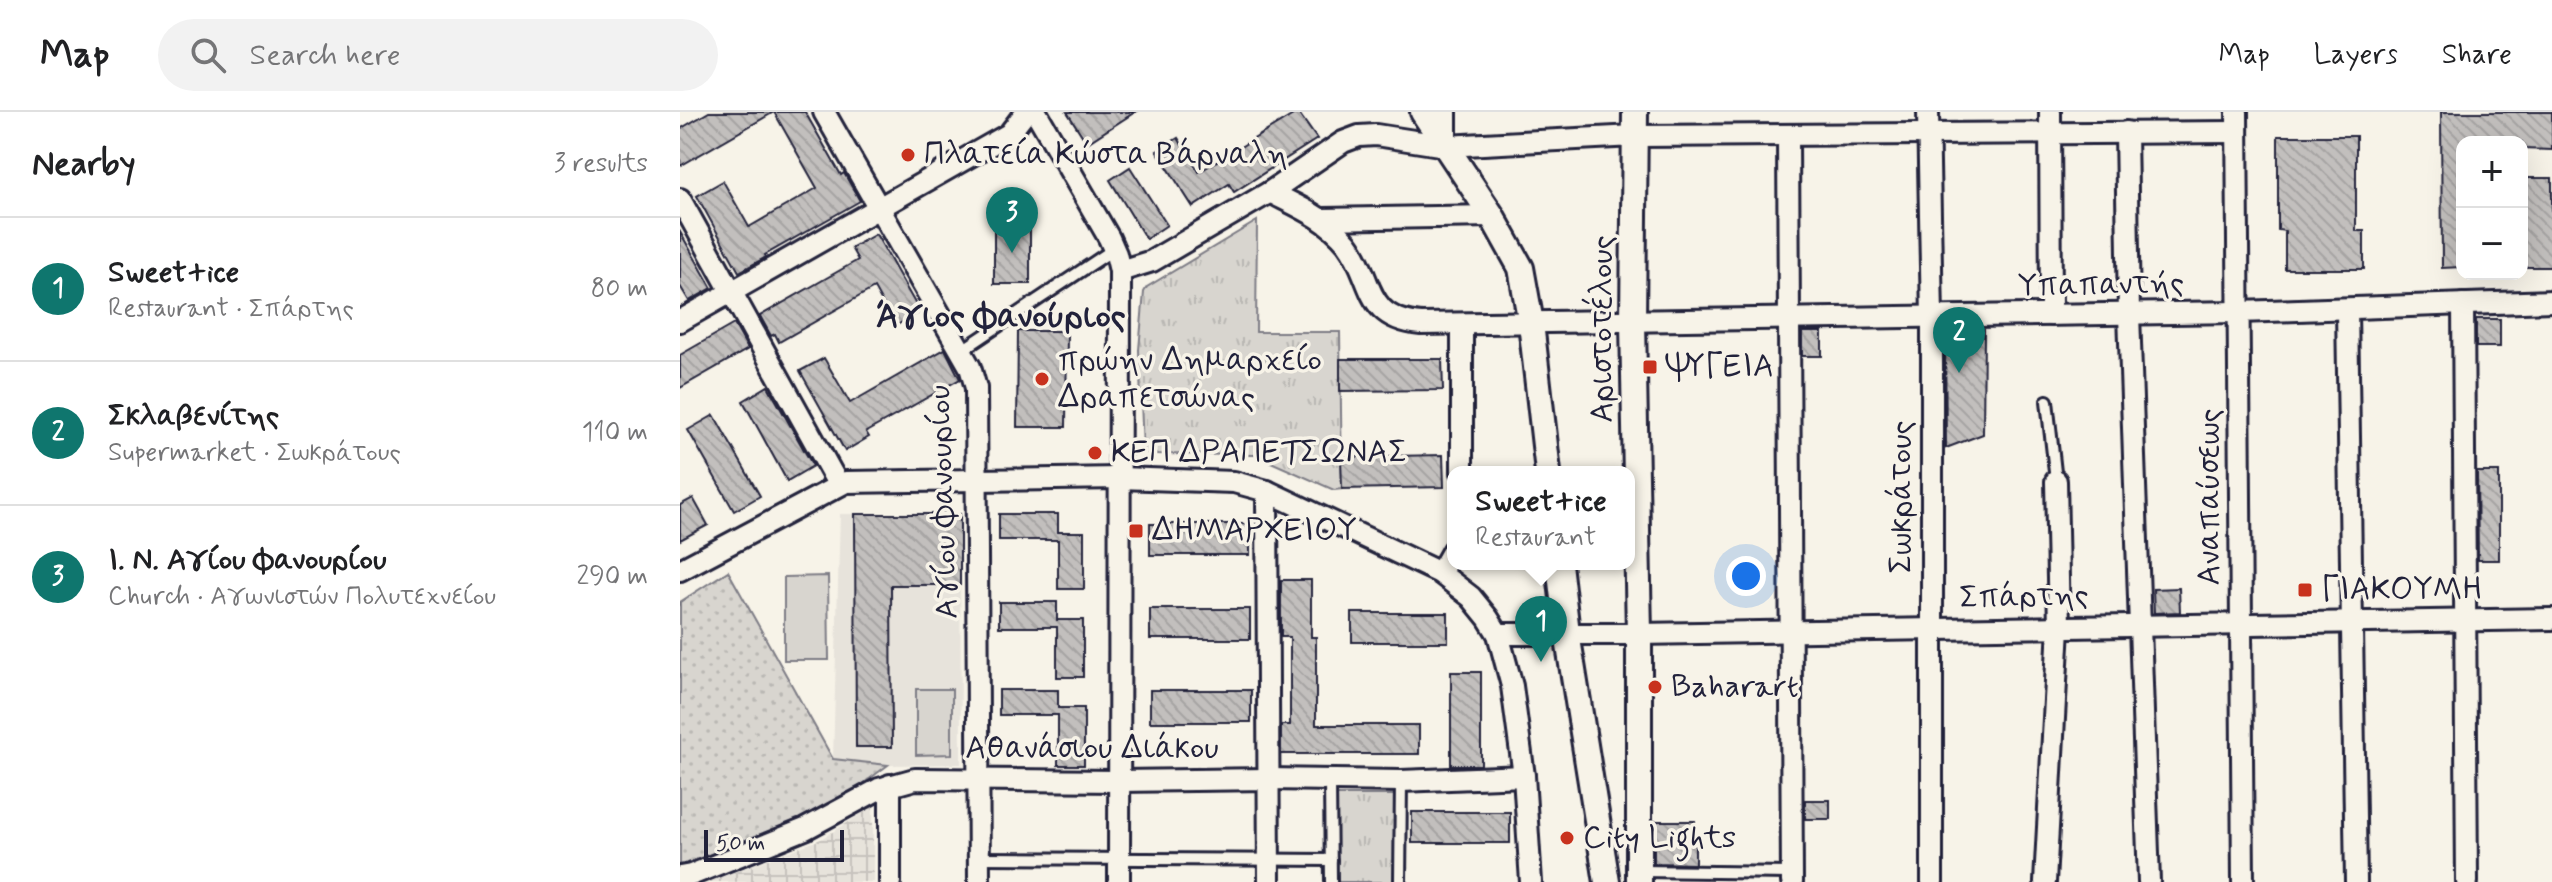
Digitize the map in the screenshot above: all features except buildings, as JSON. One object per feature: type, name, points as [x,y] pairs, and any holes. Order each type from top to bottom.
[{"type":"street","name":"Αγίου Φανουρίου","points":[[824,112],[970,367],[976,388],[979,882]]},
{"type":"street","points":[[680,321],[1009,134],[1026,112]]},
{"type":"street","points":[[1036,112],[1114,249],[1120,271],[1119,882]]},
{"type":"street","points":[[1423,112],[1492,216],[1521,268],[1531,323],[1547,466]]},
{"type":"street","points":[[1446,112],[1446,146]]},
{"type":"street","name":"Σωκράτους","points":[[1928,112],[1932,318],[1932,882]]},
{"type":"street","points":[[1120,271],[1152,261],[1270,192],[1343,142],[1359,136],[1376,135],[1446,146],[1635,124],[1788,136],[1928,135],[2050,122],[2126,132],[2237,122]]},
{"type":"street","points":[[2050,122],[2051,315]]},
{"type":"street","name":"Αναπαύσεως","points":[[2237,122],[2243,882]]},
{"type":"street","name":"Αριστοτέλους","points":[[1635,124],[1633,322],[1640,877]]},
{"type":"street","points":[[2126,132],[2129,314],[2149,882]]},
{"type":"street","points":[[1788,136],[1792,878]]},
{"type":"street","points":[[1270,192],[1323,219],[1492,216]]},
{"type":"street","points":[[680,199],[838,484]]},
{"type":"street","name":"Υπαπαντής","points":[[1323,219],[1346,242],[1382,311],[1412,323],[1932,318],[2239,312],[2552,301]]},
{"type":"street","points":[[2463,304],[2467,882]]},
{"type":"street","points":[[2347,309],[2356,882]]},
{"type":"street","points":[[1462,324],[1462,466]]},
{"type":"street","points":[[680,570],[838,484],[854,481],[1120,478],[1234,482],[1267,491],[1440,573],[1471,597],[1498,634],[1512,686],[1524,776],[1531,882]]},
{"type":"street","points":[[2045,882],[2059,627],[2056,481]]},
{"type":"street","points":[[1267,491],[1269,882]]},
{"type":"street","points":[[1440,573],[1447,561]]},
{"type":"street","points":[[1560,570],[1607,882]]},
{"type":"street","name":"Σπάρτης","points":[[1498,634],[2552,619]]},
{"type":"street","name":"Αθανάσιου Διάκου","points":[[680,877],[792,834],[890,785],[915,779],[1401,781],[1524,776]]},
{"type":"street","points":[[890,785],[890,882]]},
{"type":"lane","points":[[961,351],[1114,249]]},
{"type":"lane","points":[[2047,401],[2056,481]]},
{"type":"lane","points":[[1330,781],[1331,882]]},
{"type":"lane","points":[[1400,882],[1401,781]]},
{"type":"lane","points":[[979,858],[1331,860]]},
{"type":"lane","points":[[1640,877],[1792,878]]},
{"type":"shaded area","points":[[840,514],[960,514],[961,764],[888,765],[833,759]]},
{"type":"shaded area","points":[[873,807],[873,882],[709,882],[821,839]]},
{"type":"green space","points":[[1257,221],[1256,332],[1340,332],[1342,489],[1334,490],[1255,455],[1148,454],[1143,450],[1139,350],[1144,292],[1147,287]]},
{"type":"green space","points":[[728,571],[833,759],[888,765],[856,789],[801,819],[680,866],[680,602]]},
{"type":"green space","points":[[828,576],[829,660],[784,660],[784,577]]},
{"type":"green space","points":[[916,689],[952,689],[952,754],[916,755]]},
{"type":"green space","points":[[1334,795],[1396,795],[1396,882],[1334,882]]},
{"type":"place","name":"Πλατεία Κώστα Βάρναλη","points":[[908,155]]},
{"type":"place","name":"Ι. Ν. Αγίου Φανουρίου","points":[[1012,253]]},
{"type":"place","name":"ΨΥΓΕΙΑ","points":[[1650,367]]},
{"type":"place","name":"Σκλαβενίτης","points":[[1959,373]]},
{"type":"place","name":"πρώην Δημαρχείο Δραπετσώνας","points":[[1042,379]]},
{"type":"place","name":"ΚΕΠ ΔΡΑΠΕΤΣΩΝΑΣ","points":[[1095,453]]},
{"type":"place","name":"ΔΗΜΑΡΧΕΙΟΥ","points":[[1136,531]]},
{"type":"place","name":"ΓΙΑΚΟΥΜΗ","points":[[2305,590]]},
{"type":"place","name":"Sweet+ice","points":[[1541,662]]},
{"type":"place","name":"Baharart","points":[[1655,687]]},
{"type":"place","name":"City Lights","points":[[1567,838]]},
{"type":"district","name":"Άγιος Φανούριος","points":[[1001,317]]}]
